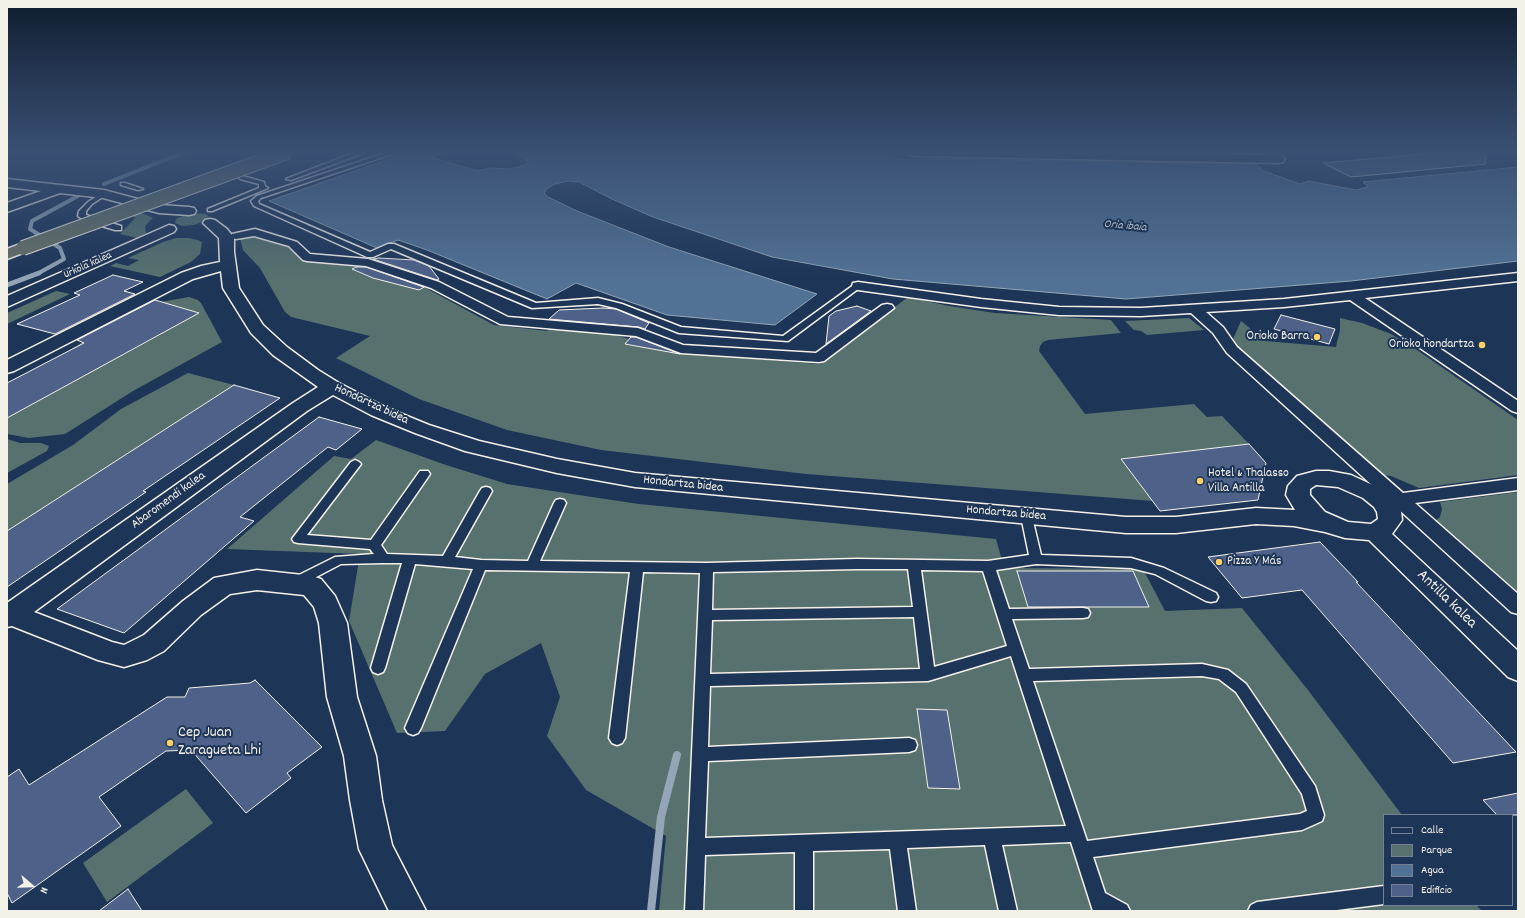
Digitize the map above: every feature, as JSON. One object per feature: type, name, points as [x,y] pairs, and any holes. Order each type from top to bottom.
[{"type":"highway","points":[[12,247],[153,195]]},
{"type":"highway","points":[[12,247],[163,195]]},
{"type":"street","points":[[7,208],[43,195]]},
{"type":"street","points":[[106,195],[170,222]]},
{"type":"street","name":"Urkola kalea","points":[[7,302],[170,222],[189,211],[214,225]]},
{"type":"street","points":[[214,225],[255,232],[293,244],[307,257],[368,263],[435,285],[505,320],[638,332],[681,349],[820,358],[887,308]]},
{"type":"street","name":"Hondartza bidea","points":[[214,225],[227,238],[227,265],[232,288],[240,304],[257,329],[280,351],[311,374],[332,387],[378,411],[422,429],[473,446],[558,466],[634,480],[1126,525],[1176,525],[1256,516]]},
{"type":"street","points":[[7,367],[187,276],[207,269],[227,265]]},
{"type":"street","points":[[858,286],[982,303],[1059,311],[1141,312],[1284,303],[1518,277]]},
{"type":"street","points":[[1354,296],[1518,408]]},
{"type":"street","points":[[1195,309],[1218,330],[1232,350],[1391,500],[1518,606]]},
{"type":"street","name":"Abaromendi kalea","points":[[9,616],[300,407],[332,387]]},
{"type":"street","points":[[1329,524],[1307,510],[1301,502],[1298,495],[1299,486],[1305,481],[1316,478],[1343,480],[1371,493],[1391,500],[1518,484]]},
{"type":"street","points":[[1256,516],[1286,505],[1298,495]]},
{"type":"street","points":[[1256,516],[1294,518],[1329,524],[1345,530],[1375,532],[1385,528],[1390,520],[1389,511],[1391,500]]},
{"type":"street","name":"Antilla kalea","points":[[1375,532],[1518,668]]},
{"type":"street","points":[[9,616],[108,652],[124,656],[137,652],[154,643],[192,608],[223,585],[257,580],[312,586],[326,603],[333,624],[342,698],[360,756],[366,800],[376,849],[408,911]]},
{"type":"lane","points":[[103,195],[90,203],[83,211],[82,216],[118,228]]},
{"type":"lane","points":[[214,225],[245,195]]},
{"type":"lane","points":[[266,195],[254,201],[256,205],[370,255],[391,246],[535,306],[598,301],[619,306],[678,330],[785,339],[858,286]]},
{"type":"lane","points":[[355,464],[298,539],[374,545]]},
{"type":"lane","points":[[374,545],[424,474]]},
{"type":"lane","points":[[447,561],[486,491]]},
{"type":"lane","points":[[532,566],[560,503]]},
{"type":"lane","points":[[1028,516],[1036,559]]},
{"type":"lane","points":[[374,545],[383,558]]},
{"type":"lane","points":[[292,584],[339,560],[383,558],[447,561],[481,565],[637,568],[707,568],[857,564],[988,566],[1036,559],[1131,563],[1159,571],[1211,597]]},
{"type":"lane","points":[[378,668],[410,559]]},
{"type":"lane","points":[[914,564],[928,675]]},
{"type":"lane","points":[[413,728],[481,565]]},
{"type":"lane","points":[[988,566],[1100,905],[1122,911]]},
{"type":"lane","points":[[617,738],[637,568]]},
{"type":"lane","points":[[694,911],[707,568]]},
{"type":"lane","points":[[706,615],[920,612]]},
{"type":"lane","points":[[1004,614],[1083,613]]},
{"type":"lane","points":[[703,680],[928,675],[1016,649]]},
{"type":"lane","points":[[697,847],[992,837],[1079,842],[1302,822],[1316,815],[1309,791],[1241,688],[1223,674],[1202,670],[1024,674]]},
{"type":"lane","points":[[701,754],[909,745]]},
{"type":"lane","points":[[992,837],[1008,911]]},
{"type":"lane","points":[[897,840],[907,911]]},
{"type":"lane","points":[[804,843],[804,911]]},
{"type":"lane","points":[[1257,911],[1383,895]]},
{"type":"green space","points":[[142,213],[153,218],[145,226],[146,233],[137,238],[120,234],[135,218],[132,216]]},
{"type":"green space","points":[[195,213],[206,214],[209,217],[194,225],[182,226],[175,223],[176,219],[180,217]]},
{"type":"green space","points":[[250,236],[291,248],[302,260],[358,266],[352,269],[366,275],[371,273],[400,285],[419,290],[424,287],[494,325],[547,331],[551,326],[609,333],[629,339],[626,344],[676,353],[820,364],[908,297],[949,306],[995,313],[1111,320],[1121,333],[1048,340],[1043,342],[1040,346],[1039,351],[1085,414],[1194,404],[1207,417],[1222,416],[1249,444],[1121,459],[1153,501],[806,474],[601,450],[507,430],[419,399],[336,358],[370,336],[291,317],[285,312],[260,268],[243,250],[240,238]]},
{"type":"green space","points":[[176,238],[189,238],[202,242],[200,254],[191,262],[160,277],[110,266],[116,263],[128,266],[139,260],[128,258],[163,242]]},
{"type":"green space","points":[[56,291],[70,294],[7,324],[7,313]]},
{"type":"green space","points":[[189,297],[198,300],[201,303],[222,342],[133,391],[65,434],[29,438],[7,434],[7,418],[111,361],[70,350],[83,342],[125,354],[199,313],[161,302]]},
{"type":"green space","points":[[1189,318],[1204,330],[1147,335],[1141,331],[1134,330],[1125,321]]},
{"type":"green space","points":[[1340,318],[1362,323],[1391,334],[1417,350],[1518,420],[1518,475],[1419,488],[1391,476],[1375,474],[1236,346],[1233,339],[1241,321],[1265,341],[1336,347],[1340,330]]},
{"type":"green space","points":[[188,373],[234,385],[7,531],[7,484],[73,445],[121,409]]},
{"type":"green space","points":[[7,439],[20,443],[41,443],[49,446],[47,451],[7,473]]},
{"type":"green space","points":[[376,440],[446,465],[507,484],[639,504],[996,539],[1004,568],[1143,569],[1165,611],[1242,608],[1308,690],[1401,814],[1383,814],[1383,906],[1477,906],[1482,911],[659,911],[666,836],[586,790],[547,736],[560,697],[541,643],[485,674],[445,731],[397,733],[349,621],[360,554],[227,549],[334,456],[351,459]]},
{"type":"green space","points":[[1518,492],[1518,601],[1433,523],[1440,517],[1442,509],[1440,502]]},
{"type":"green space","points":[[186,789],[213,823],[107,902],[83,863]]},
{"type":"water","points":[[287,195],[546,195],[577,211],[669,247],[817,294],[775,325],[667,315],[576,283],[547,299],[427,250],[398,240],[377,248],[269,201]]},
{"type":"water","name":"Oria ibaia","points":[[604,195],[1518,195],[1518,261],[1351,281],[1126,299],[893,279],[772,257],[653,217]]},
{"type":"building","points":[[373,259],[414,260],[429,266],[439,279],[437,280]]},
{"type":"building","points":[[357,267],[366,267],[424,287],[419,290],[373,278],[352,269]]},
{"type":"building","points":[[113,275],[143,282],[124,291],[135,294],[55,334],[17,324],[80,295],[74,293]]},
{"type":"building","points":[[155,300],[199,313],[7,418],[7,383],[84,343],[77,340]]},
{"type":"building","points":[[857,306],[871,311],[826,344],[829,316],[836,311]]},
{"type":"building","points":[[603,308],[616,309],[649,323],[645,329],[638,327],[549,319],[559,310]]},
{"type":"building","name":"Orioko Barra","points":[[1281,315],[1335,329],[1329,344],[1274,329]]},
{"type":"building","points":[[631,337],[636,337],[680,354],[625,344]]},
{"type":"building","points":[[234,385],[280,398],[143,491],[146,492],[7,587],[7,531]]},
{"type":"building","points":[[319,417],[362,429],[336,450],[328,447],[240,517],[254,521],[124,633],[57,609]]},
{"type":"building","name":"Hotel & Thalasso Villa Antilla","points":[[1249,444],[1266,463],[1258,500],[1160,511],[1121,459]]},
{"type":"building","points":[[1320,542],[1516,752],[1453,763],[1302,590],[1242,598],[1208,557]]},
{"type":"building","points":[[1017,571],[1133,571],[1149,607],[1028,607]]},
{"type":"building","points":[[255,680],[322,747],[287,773],[291,778],[246,813],[191,750],[166,751],[99,797],[121,826],[12,903],[7,893],[7,777],[19,769],[29,785],[167,697],[185,697],[189,688],[250,683]]},
{"type":"building","points":[[917,709],[947,710],[960,789],[928,788]]},
{"type":"building","points":[[1518,793],[1518,815],[1496,814],[1483,800]]},
{"type":"building","points":[[128,889],[142,911],[99,911]]},
{"type":"waterway","points":[[38,273],[64,259],[60,248],[30,229],[32,221],[78,196]]},
{"type":"waterway","points":[[7,285],[38,273]]},
{"type":"waterway","points":[[651,911],[661,817],[677,755]]},
{"type":"place","name":"Orioko Barra","points":[[1317,337]]},
{"type":"place","name":"Orioko hondartza","points":[[1482,345]]},
{"type":"place","name":"Hotel & Thalasso Villa Antilla","points":[[1200,481]]},
{"type":"place","name":"Pizza Y Más","points":[[1219,562]]},
{"type":"place","name":"Cep Juan Zaragueta Lhi","points":[[170,743]]}]
